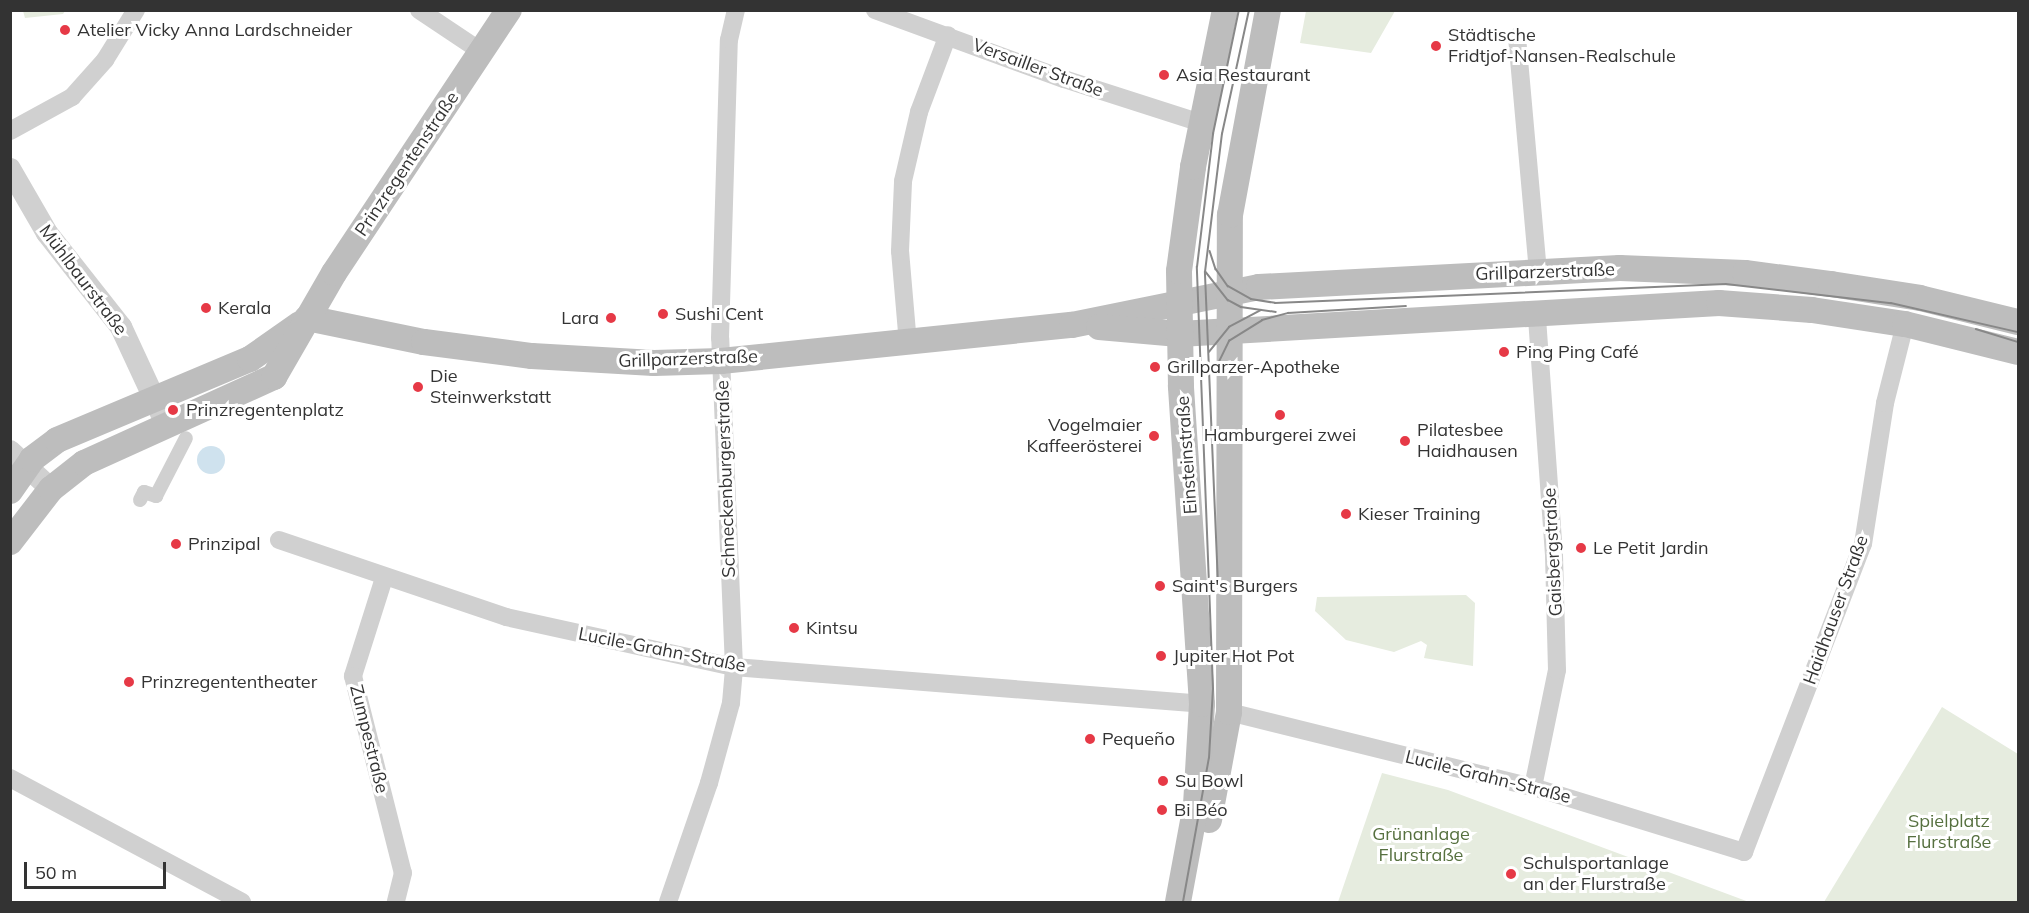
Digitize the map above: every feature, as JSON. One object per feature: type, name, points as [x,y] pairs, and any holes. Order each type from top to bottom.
[{"type":"main road","name":"Prinzregentenstraße","points":[[10,542],[51,489],[84,463],[176,432],[270,380],[281,368],[307,318],[509,10]]},
{"type":"main road","name":"Einsteinstraße","points":[[1178,903],[1196,805],[1202,704],[1178,302],[1182,234],[1201,123],[1225,10]]},
{"type":"main road","points":[[1194,903],[1229,712],[1227,252],[1237,168],[1268,10]]},
{"type":"main road","name":"Grillparzerstraße","points":[[307,318],[424,342],[532,356],[654,363],[722,361],[908,344],[1072,325],[1259,287],[1630,268],[1745,273],[1920,298],[2019,322]]},
{"type":"main road","name":"Grillparzerstraße","points":[[1072,325],[1179,334],[1719,303],[1812,310],[1905,324],[2019,352]]},
{"type":"main road","name":"Prinzregentenstraße","points":[[10,491],[19,457],[73,431],[261,353],[307,318]]},
{"type":"street","points":[[10,131],[72,97],[105,60],[136,10]]},
{"type":"street","points":[[420,10],[482,52]]},
{"type":"street","name":"Schneckenburgerstraße","points":[[668,903],[709,783],[731,703],[734,667],[722,361],[724,172],[729,40],[736,10]]},
{"type":"street","name":"Versailler Straße","points":[[875,10],[1064,79],[1201,123]]},
{"type":"street","points":[[908,344],[900,251],[903,181],[919,112],[948,35]]},
{"type":"street","points":[[1517,37],[1538,271]]},
{"type":"street","name":"Mühlbaurstraße","points":[[10,169],[47,233],[121,327],[155,398],[176,432]]},
{"type":"street","name":"Gaisbergstraße","points":[[1533,787],[1557,669],[1554,544],[1537,315]]},
{"type":"street","name":"Haidhauser Straße","points":[[1744,852],[1863,544],[1885,403],[1905,324]]},
{"type":"street","points":[[140,500],[144,492],[156,496],[176,432]]},
{"type":"street","points":[[19,457],[51,489]]},
{"type":"street","name":"Lucile-Grahn-Straße","points":[[279,540],[384,578],[526,622],[734,667],[1202,704]]},
{"type":"street","name":"Zumpestraße","points":[[384,578],[356,658],[353,676],[403,873],[396,903]]},
{"type":"street","name":"Lucile-Grahn-Straße","points":[[1229,712],[1533,787],[1744,852]]},
{"type":"street","points":[[11,779],[242,903]]},
{"type":"green space","points":[[23,10],[65,11],[63,14],[25,18]]},
{"type":"green space","points":[[1306,10],[1395,11],[1371,53],[1300,43]]},
{"type":"green space","points":[[1466,595],[1475,603],[1473,666],[1424,658],[1427,645],[1421,641],[1394,652],[1346,640],[1315,611],[1317,597]]},
{"type":"green space","name":"Spielplatz Flurstraße","points":[[1942,707],[2018,754],[2018,902],[1824,902]]},
{"type":"green space","name":"Grünanlage Flurstraße","points":[[1382,773],[1448,790],[1749,902],[1338,902]]},
{"type":"water","points":[[211,446],[221,450],[225,460],[221,470],[211,474],[201,470],[197,460],[201,450]]},
{"type":"tram line","points":[[1183,902],[1209,758],[1213,689],[1197,267],[1213,134],[1239,10]]},
{"type":"tram line","points":[[1218,585],[1205,272],[1222,134],[1249,10]]},
{"type":"tram line","points":[[1210,251],[1216,269],[1228,286],[1251,299],[1275,303],[1726,284],[1891,303],[2018,332]]},
{"type":"tram line","points":[[1206,272],[1228,300],[1241,307],[1276,312]]},
{"type":"tram line","points":[[1213,374],[1229,341],[1262,320],[1288,313],[1406,306]]},
{"type":"tram line","points":[[1209,352],[1229,327],[1261,310]]},
{"type":"tram line","points":[[1976,329],[2018,342]]},
{"type":"place","name":"Atelier Vicky Anna Lardschneider","points":[[65,30]]},
{"type":"place","name":"Städtische Fridtjof-Nansen-Realschule","points":[[1436,46]]},
{"type":"place","name":"Asia Restaurant","points":[[1164,75]]},
{"type":"place","name":"Kerala","points":[[206,308]]},
{"type":"place","name":"Sushi Cent","points":[[663,314]]},
{"type":"place","name":"Lara","points":[[611,318]]},
{"type":"place","name":"Ping Ping Café","points":[[1504,352]]},
{"type":"place","name":"Grillparzer-Apotheke","points":[[1155,367]]},
{"type":"place","name":"Die Steinwerkstatt","points":[[418,387]]},
{"type":"place","name":"Prinzregentenplatz","points":[[173,410]]},
{"type":"place","name":"Hamburgerei zwei","points":[[1280,415]]},
{"type":"place","name":"Vogelmaier Kaffeerösterei","points":[[1154,436]]},
{"type":"place","name":"Pilatesbee Haidhausen","points":[[1405,441]]},
{"type":"place","name":"Kieser Training","points":[[1346,514]]},
{"type":"place","name":"Prinzipal","points":[[176,544]]},
{"type":"place","name":"Le Petit Jardin","points":[[1581,548]]},
{"type":"place","name":"Saint's Burgers","points":[[1160,586]]},
{"type":"place","name":"Kintsu","points":[[794,628]]},
{"type":"place","name":"Jupiter Hot Pot","points":[[1161,656]]},
{"type":"place","name":"Prinzregententheater","points":[[129,682]]},
{"type":"place","name":"Pequeño","points":[[1090,739]]},
{"type":"place","name":"Su Bowl","points":[[1163,781]]},
{"type":"place","name":"Bi Béo","points":[[1162,810]]},
{"type":"place","name":"Schulsportanlage an der Flurstraße","points":[[1511,874]]}]
